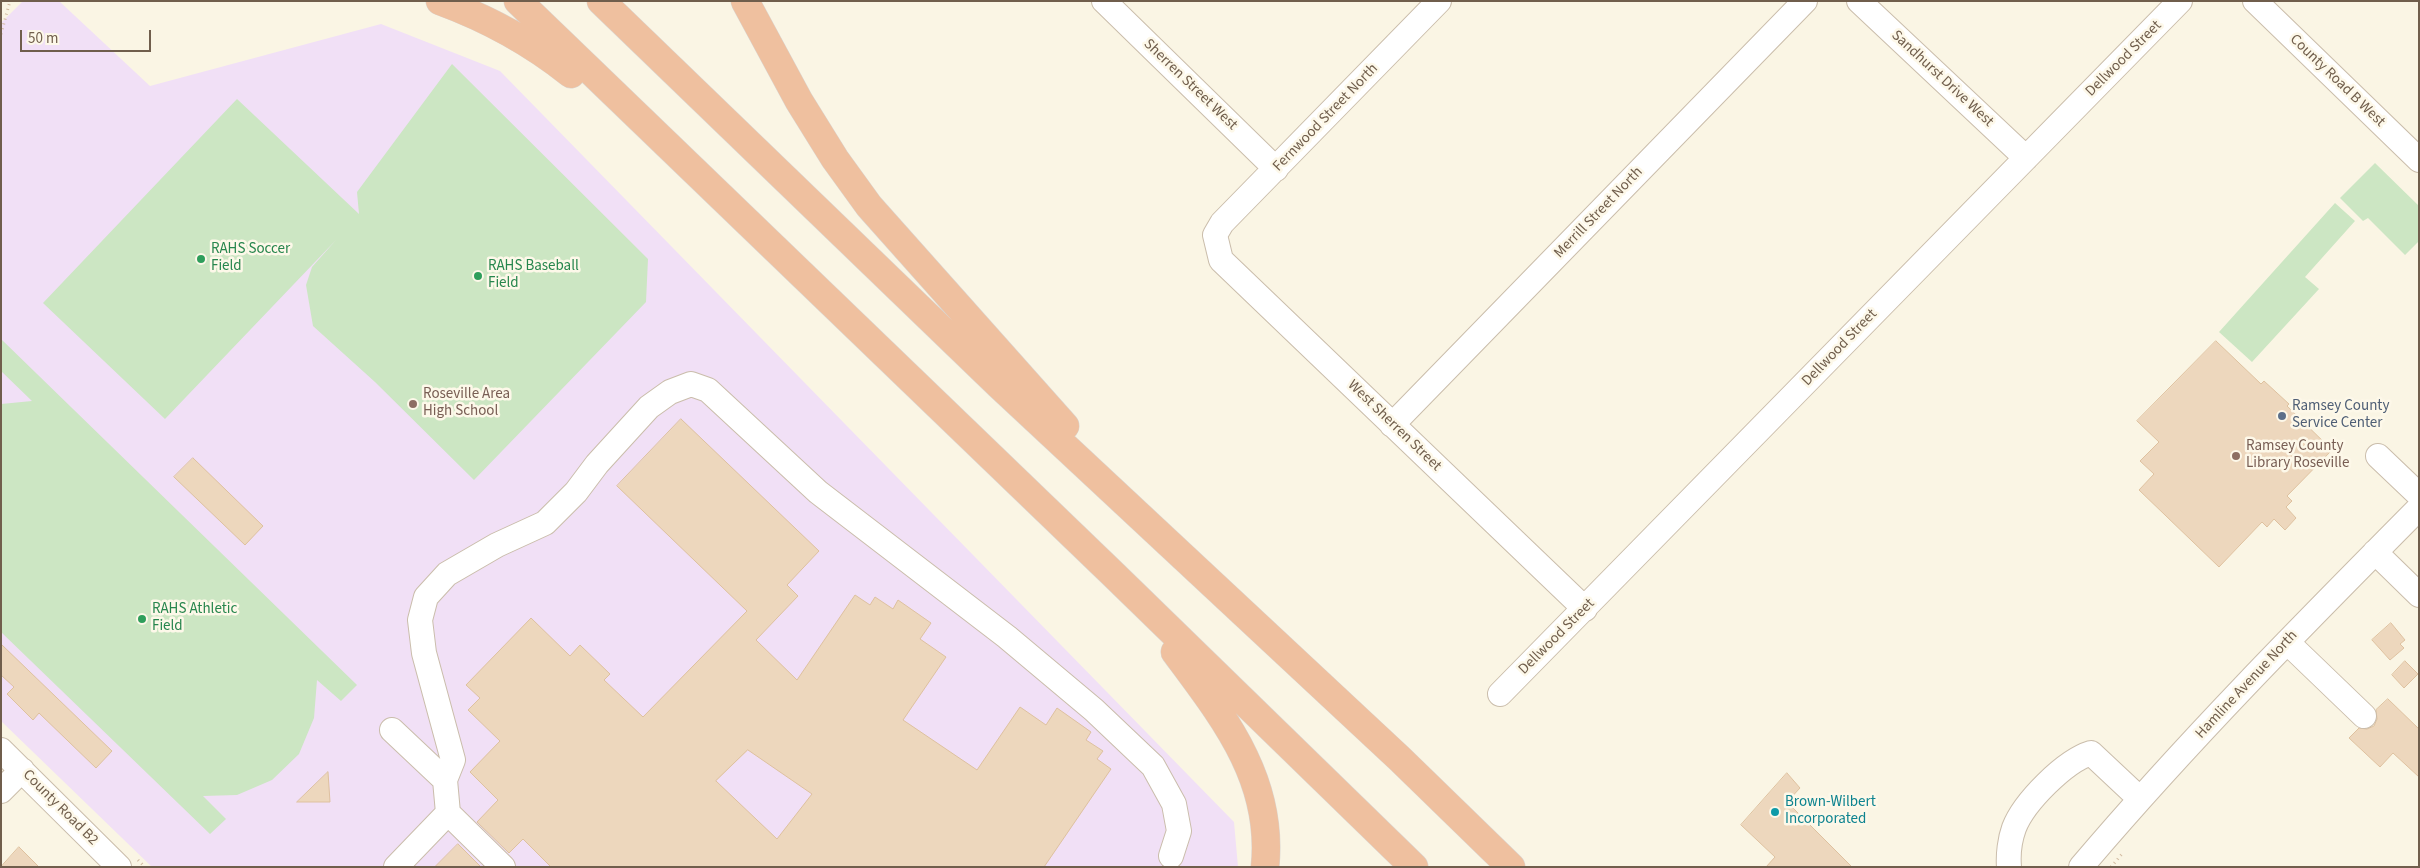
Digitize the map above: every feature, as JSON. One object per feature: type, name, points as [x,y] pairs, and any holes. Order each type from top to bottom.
[{"type":"highway","points":[[440,1],[490,20],[544,53],[689,167]]},
{"type":"highway","points":[[518,1],[1114,574],[1414,867]]},
{"type":"highway","points":[[602,1],[999,386],[1400,759],[1510,867]]},
{"type":"highway","points":[[745,1],[799,101],[869,206],[1174,548]]},
{"type":"highway","points":[[1114,574],[1216,708],[1241,749],[1262,798],[1266,824],[1266,867]]},
{"type":"street","name":"Sherren Street West","points":[[1104,1],[1276,169]]},
{"type":"street","name":"Fernwood Street North","points":[[1216,235],[1222,223],[1439,1]]},
{"type":"street","name":"Merrill Street North","points":[[1392,425],[1805,1]]},
{"type":"street","name":"Sandhurst Drive West","points":[[1859,1],[2026,158]]},
{"type":"street","name":"Dellwood Street","points":[[1500,694],[2180,1]]},
{"type":"street","name":"County Road B West","points":[[2255,1],[2419,160]]},
{"type":"street","name":"West Sherren Street","points":[[1216,235],[1221,260],[1585,609]]},
{"type":"street","points":[[503,867],[448,813],[445,780],[453,760],[424,653],[420,620],[426,597],[447,574],[497,545],[545,523],[576,492],[597,464],[649,407],[670,392],[691,384],[708,390],[818,492],[1007,637],[1123,736],[1153,766],[1174,804],[1179,831],[1171,856]]},
{"type":"street","points":[[2378,456],[2419,495]]},
{"type":"street","name":"Hamline Avenue North","points":[[2080,867],[2139,798],[2287,642],[2419,508]]},
{"type":"street","points":[[2375,552],[2419,595]]},
{"type":"street","points":[[2287,642],[2364,716]]},
{"type":"street","points":[[392,730],[445,780]]},
{"type":"street","name":"County Road B2","points":[[1,750],[119,867]]},
{"type":"street","points":[[2008,867],[2014,828],[2030,801],[2078,757],[2091,753],[2139,798]]},
{"type":"street","points":[[1,791],[22,770]]},
{"type":"street","points":[[396,867],[448,813]]},
{"type":"path","points":[[1,34],[10,1]]},
{"type":"shaded area","name":"Roseville Area High School","points":[[23,1],[59,1],[150,86],[381,24],[500,71],[1234,822],[1238,867],[152,867],[1,721],[1,23]]},
{"type":"green space","name":"RAHS Baseball Field","points":[[452,64],[648,259],[646,302],[474,480],[375,382],[313,326],[306,285],[312,267],[336,240],[165,419],[43,303],[237,99],[359,214],[357,192]]},
{"type":"green space","points":[[2375,163],[2419,206],[2419,241],[2405,255],[2368,218],[2363,221],[2340,198]]},
{"type":"green space","points":[[2335,203],[2355,221],[2305,277],[2319,289],[2252,362],[2219,332]]},
{"type":"green space","name":"RAHS Athletic Field","points":[[1,339],[357,685],[341,701],[317,680],[314,718],[299,754],[272,780],[237,795],[203,796],[226,819],[210,834],[1,632],[1,404],[32,401],[1,371]]},
{"type":"building","name":"Ramsey County Library Roseville","points":[[2216,341],[2261,384],[2264,381],[2289,404],[2287,406],[2332,450],[2287,496],[2292,501],[2286,507],[2296,518],[2285,530],[2274,519],[2267,527],[2262,522],[2219,567],[2139,490],[2154,474],[2140,461],[2159,442],[2137,421]]},
{"type":"building","points":[[681,419],[819,551],[787,585],[798,596],[756,640],[797,680],[855,595],[870,605],[875,597],[893,609],[898,600],[931,623],[920,639],[946,657],[903,720],[977,770],[1020,707],[1046,725],[1057,708],[1091,732],[1086,740],[1103,751],[1097,759],[1111,769],[1044,867],[551,867],[523,839],[509,853],[477,822],[498,800],[470,772],[500,741],[468,710],[480,698],[466,685],[531,618],[570,656],[580,645],[610,674],[604,680],[643,717],[747,611],[617,486]],"holes":[[[748,750],[812,794],[777,839],[716,781]]]},
{"type":"building","points":[[193,458],[263,526],[245,545],[174,477]]},
{"type":"building","points":[[2391,623],[2405,640],[2400,644],[2404,648],[2390,660],[2372,640]]},
{"type":"building","points":[[1,644],[112,751],[96,768],[39,713],[33,720],[7,694],[14,687],[1,675]]},
{"type":"building","points":[[2405,661],[2418,674],[2404,688],[2392,675]]},
{"type":"building","points":[[2388,699],[2419,729],[2419,777],[2393,753],[2380,767],[2349,738],[2359,728],[2367,729],[2374,726],[2377,719],[2376,710]]},
{"type":"building","points":[[328,772],[330,802],[297,802]]},
{"type":"building","name":"Brown-Wilbert Incorporated","points":[[1787,773],[1800,788],[1787,802],[1852,867],[1766,867],[1775,857],[1741,825]]},
{"type":"building","points":[[458,844],[481,867],[435,867]]},
{"type":"building","points":[[19,847],[39,867],[1,867]]},
{"type":"place","name":"RAHS Soccer Field","points":[[201,259]]},
{"type":"place","name":"RAHS Baseball Field","points":[[478,276]]},
{"type":"place","name":"Roseville Area High School","points":[[413,404]]},
{"type":"place","name":"Ramsey County Service Center","points":[[2282,416]]},
{"type":"place","name":"Ramsey County Library Roseville","points":[[2236,456]]},
{"type":"place","name":"RAHS Athletic Field","points":[[142,619]]},
{"type":"place","name":"Brown-Wilbert Incorporated","points":[[1775,812]]}]
